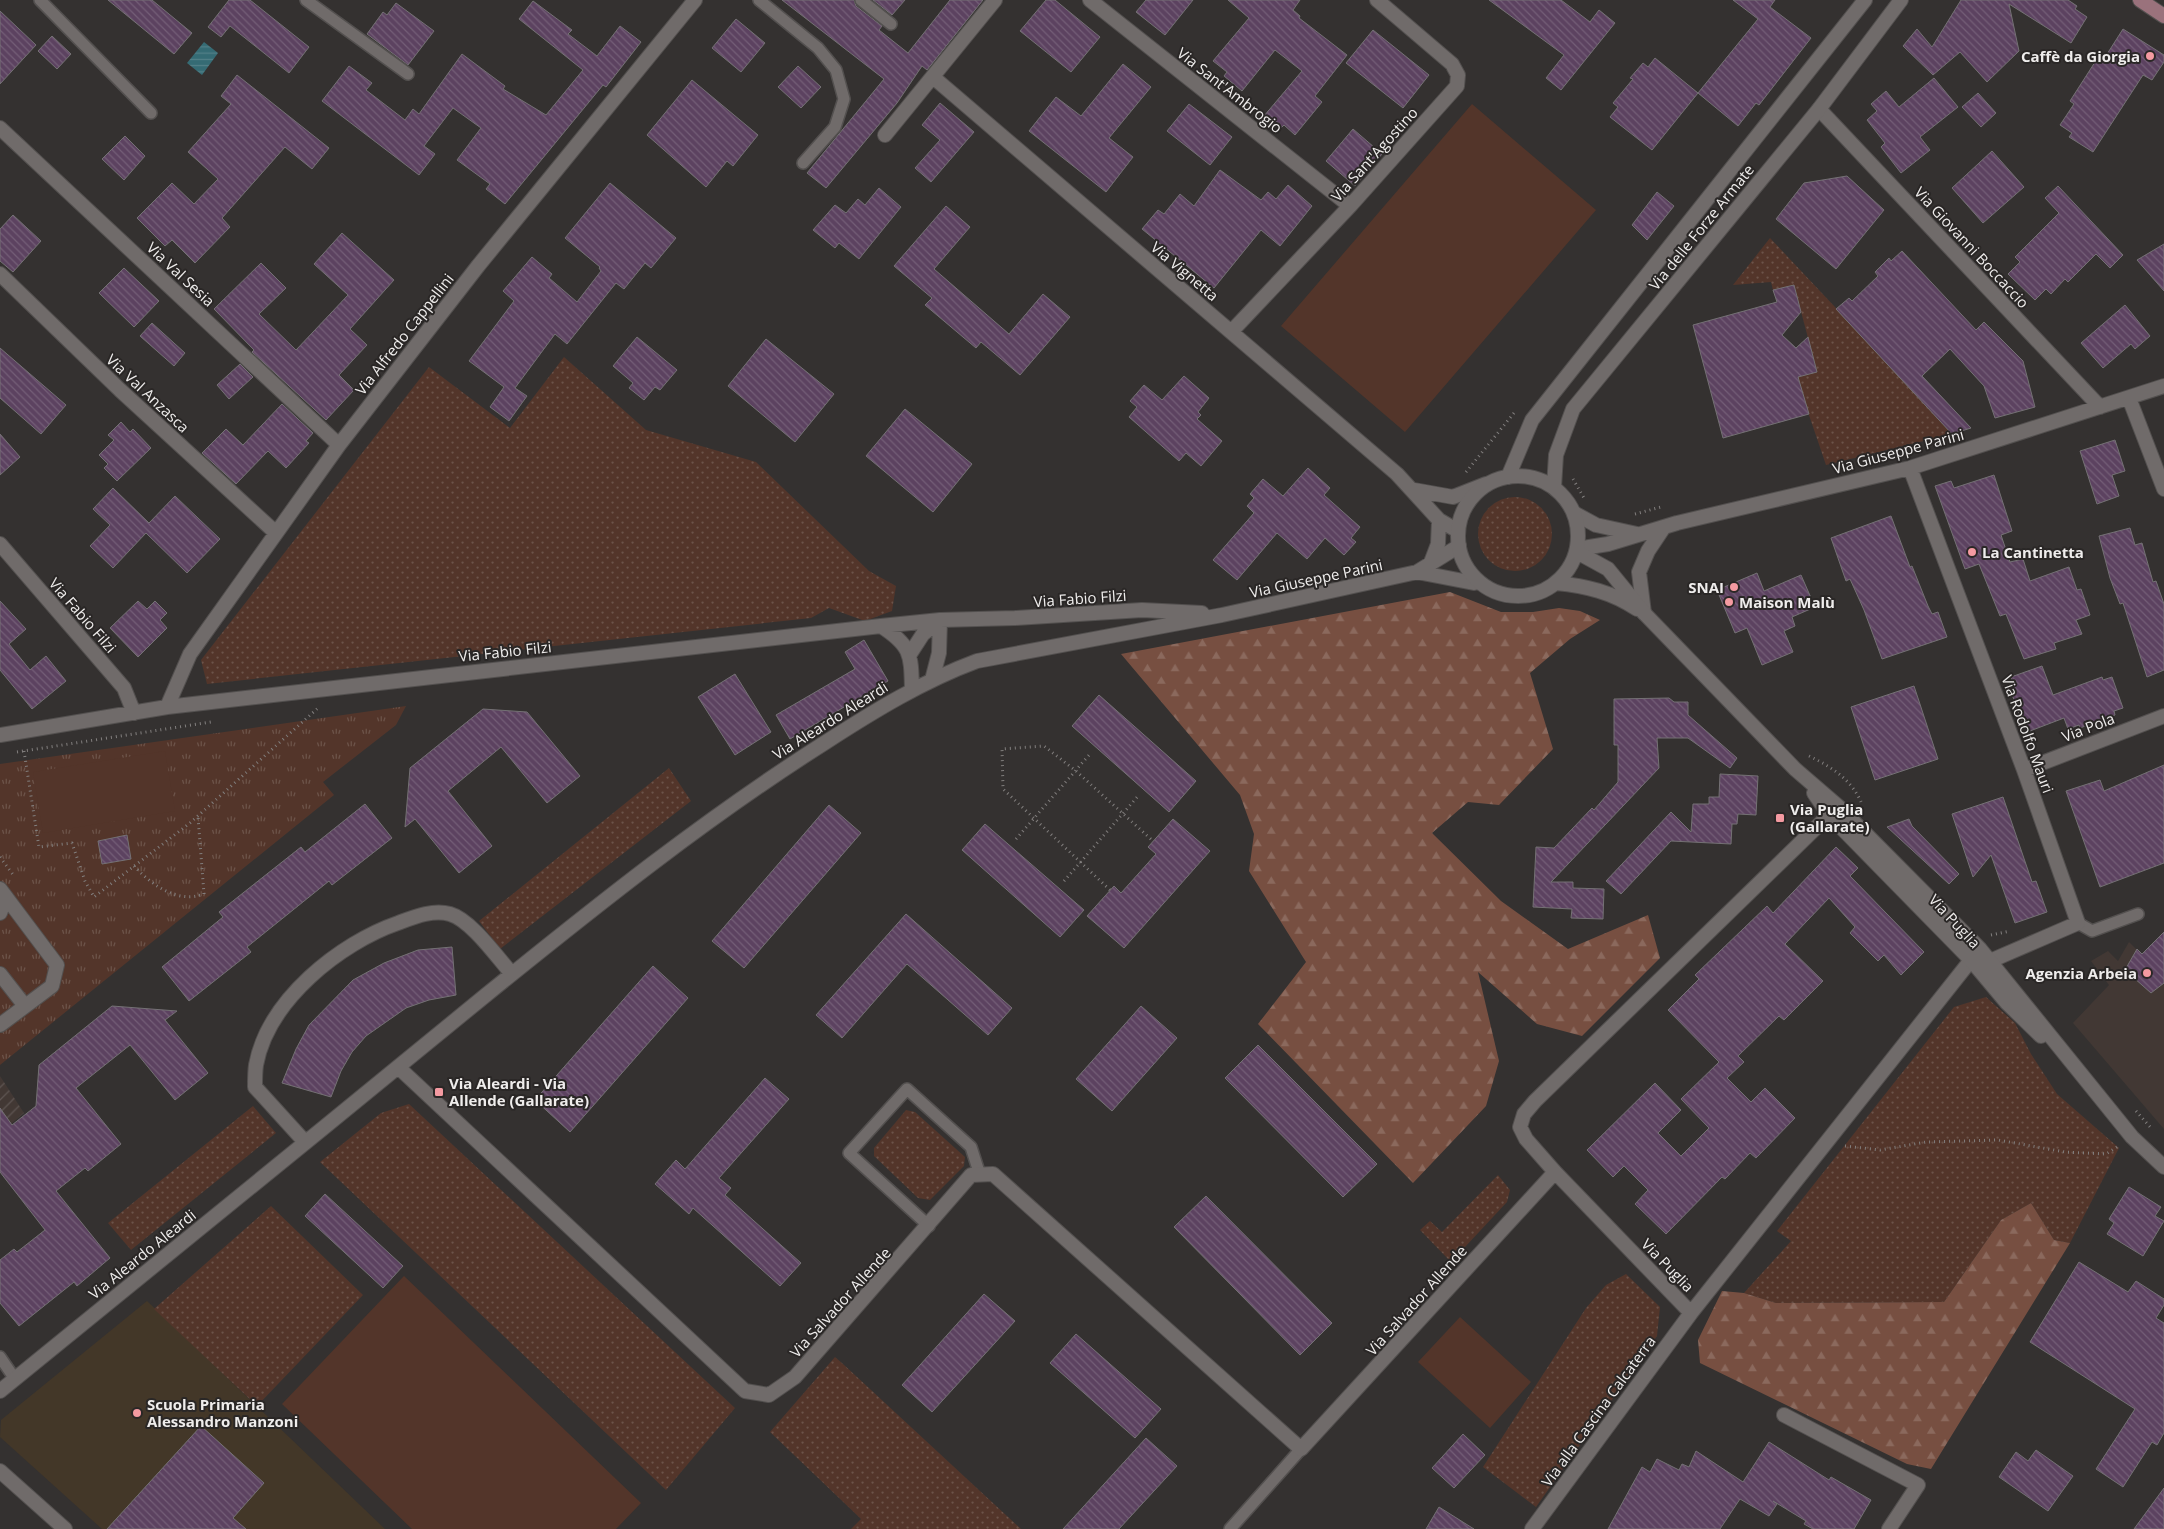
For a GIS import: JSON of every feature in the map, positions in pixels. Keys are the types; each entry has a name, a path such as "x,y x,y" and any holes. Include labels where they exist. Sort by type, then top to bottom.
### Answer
{"main road":[{"path":"2141,0 2164,16"}],"street":[{"name":"Via Alfredo Cappellini","path":"166,707 190,654 339,445 478,266 695,0"},
{"path":"886,135 995,0"},
{"name":"Via Sant'Ambrogio","path":"1090,0 1350,206"},
{"name":"Via Sant'Agostino","path":"1231,332 1350,206 1457,86 1458,75 1452,64 1377,0"},
{"name":"Via delle Forze Armate","path":"1508,477 1532,420 1865,0"},
{"name":"Via delle Forze Armate","path":"1554,487 1556,455 1573,409 1819,109 1901,0"},
{"name":"Via Vignetta","path":"933,78 1414,490 1439,520 1458,531"},
{"name":"Via Giovanni Boccaccio","path":"1819,109 2100,407"},
{"name":"Via Val Sesia","path":"0,128 339,445"},
{"name":"Via Val Anzasca","path":"0,274 120,390 276,533"},
{"name":"Via Giuseppe Parini","path":"1577,551 1664,527 1910,468 2164,386"},
{"path":"2129,398 2164,489"},
{"name":"Via Rodolfo Mauri","path":"1910,468 2024,770 2078,923"},
{"path":"1414,490 1453,497 1486,484 1508,477 1535,478 1554,487 1571,505 1578,531 1577,551 1569,569 1556,583 1532,595 1511,596 1497,593 1479,582 1466,566 1458,546 1458,531 1466,505 1486,484"},
{"name":"Via Giuseppe Parini","path":"1574,513 1596,525 1638,534"},
{"path":"1430,565 1438,544 1439,520"},
{"path":"1644,613 1639,572 1648,551 1664,527"},
{"name":"Via Fabio Filzi","path":"0,544 124,688 134,713"},
{"name":"Via Giuseppe Parini","path":"1222,615 1417,572 1458,546"},
{"name":"Via Puglia","path":"1577,551 1608,569 1644,613 1805,780 1838,807 1990,961 2089,1084"},
{"name":"Via Giuseppe Parini","path":"1417,572 1474,583 1479,582"},
{"name":"Via Puglia","path":"1556,583 1582,585 1621,598 1644,613"},
{"name":"Via Fabio Filzi","path":"0,735 166,707 940,620 1015,618 1142,610 1222,615"},
{"name":"Via Aleardo Aleardi","path":"0,1391 512,974 726,808 869,714 932,680 977,661 1222,615"},
{"path":"910,654 923,634 940,620"},
{"path":"932,680 939,653 940,620"},
{"path":"880,626 894,634 910,654 912,690"},
{"name":"Via Pola","path":"2024,770 2164,716"},
{"name":"Via Puglia","path":"1805,780 1829,815 1971,960 1691,1313 1555,1172 1520,1127 1524,1114 1542,1094 1829,815"},
{"path":"0,913 3,893"},
{"path":"0,1025 52,986 57,965 3,893"},
{"path":"305,1142 255,1087 256,1064 280,1010 324,963 356,942 390,926 424,914 448,913 462,918 512,974"},
{"path":"1990,961 2078,923"},
{"path":"1971,960 2008,1003 2089,1084 2132,1137 2164,1168"},
{"path":"0,974 25,1006"},
{"name":"Via Salvador Allende","path":"398,1067 745,1391 769,1395 795,1377 929,1226 971,1175 980,1175"},
{"name":"Via Salvador Allende","path":"1301,1449 1555,1172"},
{"path":"980,1175 993,1174 1301,1449"},
{"name":"Via alla Cascina Calcaterra","path":"1532,1529 1691,1313"},
{"path":"1784,1415 1918,1485 1889,1529"},
{"path":"0,1471 65,1529"}],"lane":[{"path":"40,0 151,113"},
{"path":"306,0 408,74"},
{"path":"759,0 818,48 836,70 839,80 844,99 835,128 803,163"},
{"path":"861,0 891,24"},
{"path":"2078,923 2092,931 2138,914"},
{"path":"929,1226 849,1153 907,1089 971,1147 980,1175"},
{"path":"0,1357 15,1379"},
{"name":"Via Salvador Allende","path":"1230,1529 1301,1449"}],"path":[{"path":"1571,476 1586,502"},
{"path":"1629,516 1670,504"},
{"path":"24,751 39,847 72,843 85,881 94,897 198,816 343,686"},
{"path":"1110,890 1003,789 1002,749 1044,746 1076,771 1153,841"},
{"path":"1016,838 1090,754"},
{"path":"1808,755 1833,768 1857,792 1864,808"},
{"path":"1064,881 1140,795"},
{"path":"134,866 148,880 166,892 194,898 204,894 198,816"},
{"path":"1989,936 2012,931"},
{"path":"1830,1138 1850,1148 1880,1150 1926,1142 1998,1140 2065,1152 2106,1154 2132,1137"}],"shaded area":[{"path":"2129,942 2164,977 2164,1129 2073,1023 2109,985 2091,961 2108,951 2118,961"},
{"path":"0,1076 24,1113 0,1133"},
{"name":"Scuola Primaria Alessandro Manzoni","path":"147,1301 385,1529 102,1529 0,1437 1,1420"}],"green space":[{"path":"1472,104 1596,210 1405,432 1281,326"},
{"path":"1770,238 1952,434 1826,465 1796,377 1817,372 1794,285 1773,290 1771,282 1733,285"},
{"path":"564,357 646,430 756,462 869,571 896,586 892,611 865,621 829,608 811,618 207,684 201,660 429,367 510,428"},
{"path":"1508,497 1522,497 1536,503 1546,513 1552,527 1550,548 1536,565 1522,571 1508,571 1494,565 1484,555 1478,541 1478,527 1484,513 1494,503"},
{"path":"1450,592 1501,612 1533,612 1559,608 1580,611 1600,620 1570,639 1530,673 1553,749 1499,805 1468,802 1432,833 1501,901 1568,949 1648,915 1660,958 1582,1036 1537,1024 1478,972 1499,1061 1486,1106 1413,1183 1258,1024 1306,962 1249,871 1254,834 1240,795 1121,654"},
{"path":"406,706 396,725 323,782 334,795 0,1065 0,764"},
{"path":"165,751 175,811 43,833 33,772"},
{"path":"669,768 691,801 500,949 479,921"},
{"path":"1986,997 2015,1023 2031,1054 2057,1094 2119,1148 2070,1243 2054,1240 2031,1203 2001,1220 1944,1302 1776,1303 1744,1293 1791,1241 1777,1231 1954,1007"},
{"path":"409,1104 735,1408 666,1490 320,1162 381,1113"},
{"path":"253,1106 276,1133 131,1250 108,1223"},
{"path":"906,1110 915,1112 965,1157 964,1166 930,1200 918,1198 874,1156 874,1148"},
{"path":"1498,1175 1510,1190 1507,1202 1451,1262 1420,1230 1430,1221 1442,1232"},
{"path":"2031,1203 2054,1240 2070,1243 1931,1469 1907,1464 1700,1363 1698,1340 1722,1291 1744,1293 1776,1303 1944,1302 2001,1220"},
{"path":"271,1206 363,1295 257,1406 154,1309"},
{"path":"1626,1274 1660,1307 1657,1336 1536,1507 1483,1467 1586,1308 1606,1285"},
{"path":"404,1276 641,1503 616,1529 412,1529 282,1404"},
{"path":"1460,1317 1531,1382 1490,1428 1418,1362"},
{"path":"835,1357 1021,1529 851,1529 861,1519 770,1432"}],"water":[{"path":"204,42 218,53 202,75 187,63"}],"building":[{"path":"108,0 152,0 192,33 174,54"},
{"path":"229,0 250,0 309,47 289,73 230,26 221,37 208,27"},
{"path":"782,0 854,0 856,6 882,26 879,30 908,53 950,0 983,0 927,70 922,66 897,103 826,188 807,173 884,79"},
{"path":"873,0 905,0 892,15"},
{"path":"1046,0 1055,0 1100,37 1071,72 1020,31"},
{"path":"1146,0 1193,0 1165,35 1136,12"},
{"path":"1228,0 1300,0 1293,10 1300,16 1299,18 1347,55 1315,96 1322,102 1295,135 1284,125 1280,129 1264,116 1302,71 1275,50 1242,91 1224,76 1227,72 1213,61 1249,18"},
{"path":"1489,0 1561,0 1590,22 1599,10 1615,23 1561,90 1546,78 1564,55"},
{"path":"1733,0 1775,0 1770,7 1811,38 1759,105 1756,103 1738,126 1698,93 1758,19"},
{"path":"1961,0 2068,0 2077,6 2075,9 2087,17 2071,43 2009,4 2019,51 1987,82 1960,52 1933,75 1903,46 1917,29 1932,47"},
{"path":"533,1 572,30 568,34 597,56 620,26 641,42 606,87 603,85 505,204 486,189 490,184 457,160 481,128 453,108 424,146 435,154 419,175 322,101 349,66 372,83 366,90 405,120 413,109 419,114 462,54 505,86 503,89 546,115 583,70 519,19"},
{"path":"396,3 434,31 408,65 367,34 383,12 387,15"},
{"path":"0,11 36,45 0,84"},
{"path":"736,19 765,43 741,72 712,48"},
{"path":"2123,29 2164,55 2164,62 2152,80 2143,75 2093,152 2069,137 2072,133 2060,125 2074,104 2070,101 2097,59 2102,62"},
{"path":"1373,30 1429,75 1403,108 1346,63"},
{"path":"52,36 71,54 57,69 38,51"},
{"path":"1655,58 1698,93 1652,150 1610,117 1618,107 1613,103 1633,79 1630,78 1643,63 1648,67"},
{"path":"1123,64 1151,87 1109,138 1133,157 1106,192 1029,131 1056,97 1081,116"},
{"path":"798,66 821,87 801,108 778,87"},
{"path":"237,75 329,148 312,169 285,147 222,218 230,227 195,263 172,240 165,246 137,218 172,183 194,204 218,179 188,152 231,104 221,96"},
{"path":"1934,78 1958,107 1920,137 1930,150 1901,173 1881,147 1885,143 1867,120 1877,111 1871,104 1886,91 1899,107"},
{"path":"692,80 758,135 733,166 727,161 706,187 647,135"},
{"path":"1978,93 1996,113 1981,127 1962,107"},
{"path":"940,103 974,132 931,182 915,168 940,140 922,125"},
{"path":"1189,104 1232,137 1210,165 1167,131"},
{"path":"1353,129 1382,154 1355,186 1326,161"},
{"path":"125,136 145,156 124,180 102,159"},
{"path":"1992,151 2024,187 1983,223 1952,188"},
{"path":"1220,170 1261,200 1268,192 1276,199 1288,185 1312,206 1280,246 1261,230 1214,288 1142,229 1158,210 1164,214 1180,194 1194,206"},
{"path":"1847,176 1884,210 1836,269 1776,219 1804,183"},
{"path":"610,183 676,238 651,268 645,263 624,289 616,283 567,344 555,334 515,388 527,396 509,421 490,407 504,387 469,361 514,301 503,291 532,257 552,274 549,278 577,302 601,271 600,267 565,238"},
{"path":"2058,186 2123,255 2110,268 2096,254 2068,282 2065,279 2051,294 2046,289 2035,300 2008,274 2020,262 2015,257 2059,213 2045,198"},
{"path":"879,188 901,207 859,259 839,243 835,248 813,230 835,205 846,213 858,199 865,205"},
{"path":"1657,192 1674,206 1647,240 1632,225"},
{"path":"946,206 970,227 934,269 1009,334 1043,294 1070,317 1020,375 981,342 976,348 925,305 932,298 894,266"},
{"path":"13,215 41,241 13,272 0,261 0,229"},
{"path":"342,233 394,280 350,329 367,345 339,375 354,390 326,420 252,352 254,350 214,309 261,263 286,288 259,314 296,350 348,295 314,264"},
{"path":"2164,244 2164,291 2137,260"},
{"path":"1902,251 1976,330 1984,322 2023,361 2035,407 1995,418 1984,386 1950,349 1922,376 1971,428 1952,434 1836,309 1849,298 1852,301 1878,276 1875,272 1889,258 1891,261"},
{"path":"124,268 159,301 134,327 99,293"},
{"path":"1794,285 1801,312 1782,335 1796,348 1808,337 1817,372 1798,377 1809,414 1723,438 1693,325 1777,302 1773,290"},
{"path":"2125,305 2150,336 2135,349 2131,344 2103,368 2081,343"},
{"path":"152,323 185,353 174,366 140,336"},
{"path":"637,337 677,370 660,390 655,387 644,400 629,388 633,383 613,366"},
{"path":"766,339 834,394 795,442 728,386"},
{"path":"0,348 66,405 41,434 0,398"},
{"path":"240,364 253,377 229,399 217,385"},
{"path":"1184,376 1209,398 1198,412 1201,415 1197,419 1222,441 1201,466 1186,453 1179,461 1129,417 1137,407 1130,401 1144,385 1162,400"},
{"path":"282,404 313,433 306,441 309,443 286,468 268,451 236,484 202,453 226,429 243,445"},
{"path":"905,409 972,464 933,512 866,456"},
{"path":"121,422 130,432 133,429 151,448 117,481 104,468 108,464 99,455 114,440 108,435"},
{"path":"0,434 20,457 0,475"},
{"path":"2115,440 2125,471 2112,475 2119,496 2097,504 2080,451"},
{"path":"1308,468 1330,488 1324,495 1360,527 1351,538 1356,542 1344,555 1325,538 1307,559 1277,533 1237,580 1213,560 1254,513 1247,506 1254,498 1250,494 1263,479 1283,496"},
{"path":"1994,475 2012,531 2001,535 2010,562 2023,559 2030,581 2069,567 2077,590 2081,589 2090,615 2076,620 2082,634 2054,643 2056,649 2024,659 2006,614 2000,616 1979,564 1965,569 1935,486 1951,481 1954,488"},
{"path":"113,488 149,523 175,496 220,539 187,573 146,533 113,568 90,546 110,525 93,509"},
{"path":"1891,516 1910,567 1912,566 1928,606 1932,614 1938,612 1947,637 1882,659 1850,579 1846,581 1831,538"},
{"path":"2130,528 2135,545 2142,543 2153,582 2156,581 2164,604 2164,670 2147,677 2123,603 2120,604 2110,578 2099,536"},
{"path":"1757,573 1764,591 1801,575 1815,607 1792,617 1795,626 1784,631 1793,652 1762,665 1747,628 1735,633 1717,590"},
{"path":"0,601 26,629 9,644 30,670 46,656 66,681 32,709 0,670"},
{"path":"138,601 147,609 155,601 167,613 160,620 167,628 138,657 110,628"},
{"path":"864,640 888,681 790,739 776,715 855,669 845,652"},
{"path":"2042,666 2053,695 2102,677 2103,680 2112,677 2123,708 2114,711 2115,715 2080,728 2079,725 2068,729 2064,718 2030,731 2026,721 2022,722 2010,689 2014,688 2011,677"},
{"path":"735,674 771,732 735,755 698,697"},
{"path":"1914,686 1938,759 1875,780 1851,707"},
{"path":"1099,695 1196,781 1169,812 1072,726"},
{"path":"1669,698 1674,702 1688,702 1688,715 1737,758 1730,768 1688,738 1657,738 1659,768 1551,882 1573,882 1573,888 1604,889 1603,919 1571,918 1572,909 1533,907 1536,847 1554,848 1592,808 1594,810 1618,782 1618,745 1614,745 1614,699"},
{"path":"483,709 527,712 580,776 547,803 501,747 448,791 492,846 459,873 415,819 405,827 410,768"},
{"path":"2164,765 2164,863 2100,887 2066,791 2100,780 2104,791"},
{"path":"1720,774 1758,776 1756,815 1738,814 1737,824 1732,824 1731,844 1671,841 1621,894 1606,881 1671,812 1691,832 1693,804 1709,804 1709,797 1719,797"},
{"path":"2003,797 2032,882 2036,881 2047,912 2015,923 1991,855 1973,877 1952,814"},
{"path":"365,804 392,838 332,885 329,881 247,947 251,952 189,1001 162,967 223,917 219,912 301,847 305,852"},
{"path":"829,805 861,833 744,968 712,941"},
{"path":"1173,819 1210,851 1124,948 1087,916 1114,886 1121,893 1156,854 1148,847"},
{"path":"1909,819 1912,826 1959,874 1949,884 1887,827"},
{"path":"985,824 1084,910 1060,937 962,850"},
{"path":"127,835 131,859 102,864 98,841"},
{"path":"1836,847 1858,868 1850,876 1924,952 1901,975 1884,955 1878,961 1850,933 1855,927 1829,898 1785,944 1823,981 1784,1020 1779,1016 1738,1056 1744,1062 1727,1078 1751,1102 1765,1088 1795,1118 1756,1158 1750,1153 1725,1179 1722,1177 1666,1234 1635,1204 1648,1190 1624,1166 1613,1177 1587,1150 1655,1083 1681,1110 1658,1133 1681,1156 1709,1128 1681,1099 1719,1062 1668,1010 1699,979 1695,975 1767,906 1773,913"},
{"path":"906,914 1012,1008 988,1035 907,964 842,1038 816,1015"},
{"path":"2164,932 2164,983 2151,993 2125,970 2137,949 2142,954"},
{"path":"452,947 456,995 429,1000 406,1008 366,1036 352,1052 341,1071 331,1097 282,1083 296,1049 309,1025 353,980 384,963 418,950"},
{"path":"653,966 688,998 570,1132 535,1100"},
{"path":"112,1006 177,1011 165,1020 208,1073 175,1100 130,1045 76,1088 121,1144 88,1171 85,1168 56,1191 110,1258 77,1286 74,1282 19,1326 0,1303 0,1260 14,1249 17,1252 45,1230 0,1172 0,1108 12,1125 36,1106 39,1065"},
{"path":"1141,1006 1177,1038 1112,1111 1076,1079"},
{"path":"1258,1045 1377,1164 1343,1197 1225,1078"},
{"path":"765,1078 789,1099 719,1178 731,1188 725,1195 801,1263 780,1286 693,1208 689,1214 655,1184 676,1160 685,1169"},
{"path":"2129,1187 2161,1207 2155,1216 2164,1221 2143,1256 2107,1234 2114,1223 2109,1219"},
{"path":"325,1194 403,1266 383,1288 305,1216"},
{"path":"1206,1196 1332,1323 1300,1355 1174,1227"},
{"path":"2079,1262 2128,1292 2136,1281 2164,1299 2164,1305 2156,1318 2164,1323 2164,1433 2157,1445 2152,1442 2123,1487 2096,1469 2135,1409 2030,1342"},
{"path":"984,1294 1015,1321 932,1412 902,1385"},
{"path":"1076,1334 1161,1409 1135,1438 1050,1363"},
{"path":"201,1426 264,1483 233,1518 246,1529 107,1529"},
{"path":"1463,1434 1485,1455 1454,1488 1432,1468"},
{"path":"1146,1438 1177,1466 1119,1529 1063,1529"},
{"path":"1769,1442 1829,1480 1831,1477 1871,1500 1854,1529 1813,1529 1804,1524 1806,1521 1773,1501 1777,1504 1769,1516 1740,1499 1720,1529 1608,1529 1642,1467 1650,1472 1657,1459 1679,1470 1682,1464 1689,1467 1696,1451 1743,1482"},
{"path":"2036,1450 2073,1476 2048,1511 1999,1477 2016,1452 2028,1461"},
{"path":"2164,1488 2164,1529 2134,1529"},
{"path":"1439,1507 1474,1529 1426,1529"}],"place":[{"name":"Caffè da Giorgia","path":"2150,56"},
{"name":"La Cantinetta","path":"1972,552"},
{"name":"SNAI","path":"1734,587"},
{"name":"Maison Malù","path":"1729,602"},
{"name":"Via Puglia (Gallarate)","path":"1780,818"},
{"name":"Agenzia Arbeia","path":"2147,973"},
{"name":"Via Aleardi - Via Allende (Gallarate)","path":"439,1092"},
{"name":"Scuola Primaria Alessandro Manzoni","path":"137,1413"}]}
